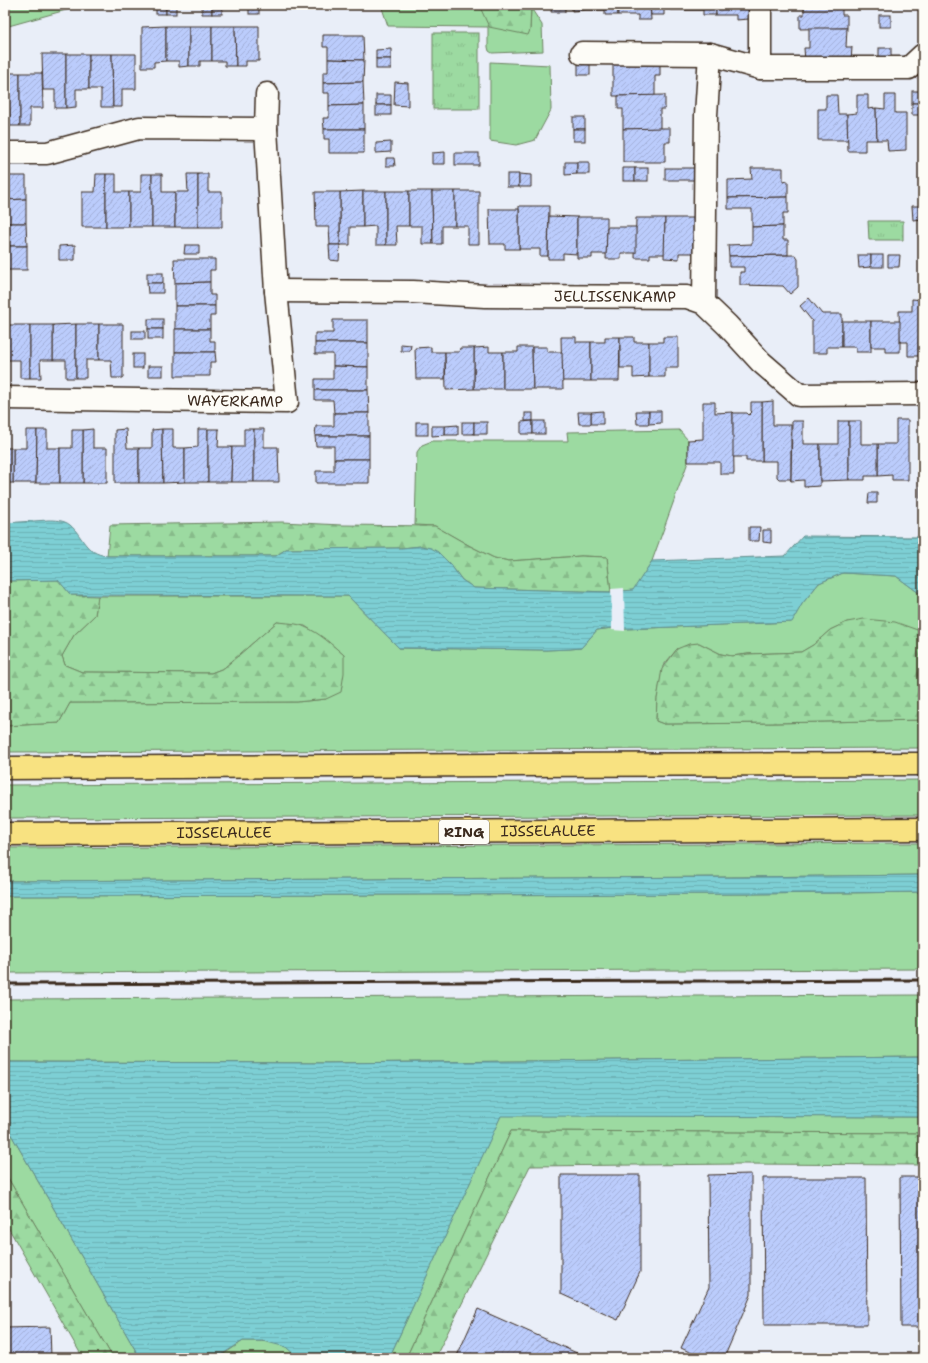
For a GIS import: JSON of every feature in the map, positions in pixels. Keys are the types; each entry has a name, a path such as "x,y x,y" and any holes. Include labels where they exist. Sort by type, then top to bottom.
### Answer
{"main road":[{"path":"5,768 923,764"},
{"name":"IJSSELALLEE","path":"5,834 923,829"}],"street":[{"path":"760,5 760,68"},
{"path":"582,53 710,54 760,68 909,68 923,55"},
{"path":"710,54 706,115 704,303 727,325 761,362 799,395 923,394"},
{"name":"WAYERKAMP","path":"5,398 287,402 276,291 266,129 268,94"},
{"path":"5,153 47,153 139,128 266,129"},
{"name":"JELLISSENKAMP","path":"276,291 413,292 485,296 687,297 704,303"}],"green space":[{"path":"5,5 84,5 5,27"},
{"path":"381,5 499,5 480,7 530,30 531,8 542,25 543,51 492,53 489,51 488,47 488,27 388,26"},
{"path":"499,5 531,5 530,30 528,35 489,27 480,7"},
{"path":"433,33 479,33 479,109 433,109"},
{"path":"490,62 550,65 551,110 535,140 516,145 490,141"},
{"path":"868,221 903,221 903,240 869,240"},
{"path":"679,430 688,440 688,462 652,561 634,590 611,592 607,557 581,556 509,561 494,558 435,526 415,525 417,452 422,445 432,441 568,441 567,432"},
{"path":"282,522 341,525 435,526 494,558 509,561 581,556 607,557 611,592 474,588 462,580 450,564 421,546 402,548 286,549 276,556 107,556 110,525"},
{"path":"843,573 896,576 923,596 923,632 912,629 847,622 830,630 813,645 801,652 732,656 721,654 699,643 677,649 663,666 657,699 656,721 664,724 923,720 923,748 5,752 5,726 59,723 70,703 297,702 326,699 344,655 326,640 305,626 277,622 224,668 211,673 82,672 65,665 62,656 74,635 95,615 98,596 348,596 399,648 546,650 581,648 597,630 612,628 625,629 791,622 802,604 819,583"},
{"path":"58,580 71,595 98,596 95,615 74,635 62,656 65,665 82,672 211,673 224,668 277,622 291,623 316,632 344,655 344,673 341,692 326,699 297,702 70,703 59,723 5,726 5,581"},
{"path":"864,619 895,622 923,632 923,720 664,724 656,721 657,699 662,669 677,649 689,644 699,643 721,654 732,656 801,652 813,645 830,630 847,622"},
{"path":"923,780 923,815 5,818 5,785"},
{"path":"923,843 923,875 5,881 5,848"},
{"path":"923,892 923,969 5,973 5,896 748,894"},
{"path":"923,995 923,1057 328,1063 5,1062 5,999"},
{"path":"501,1115 923,1117 923,1133 511,1131 406,1358 389,1358"},
{"path":"5,1124 140,1358 113,1358 5,1173"},
{"path":"511,1131 923,1133 923,1165 741,1164 530,1166 435,1358 406,1358"},
{"path":"5,1173 113,1358 83,1358 5,1222"},
{"path":"243,1341 266,1342 280,1345 293,1352 298,1358 222,1358 224,1354"}],"water":[{"path":"48,520 68,523 93,552 107,556 276,556 286,549 402,548 421,546 431,548 438,552 450,564 462,580 474,588 611,592 633,590 652,561 785,556 803,536 923,537 923,596 896,576 843,573 819,583 802,604 792,622 625,629 612,628 597,630 581,648 570,649 399,648 348,596 71,595 58,580 5,581 5,523"},
{"path":"923,875 923,892 748,894 5,896 5,881"},
{"path":"923,1057 923,1117 501,1116 389,1358 298,1358 286,1347 263,1341 243,1341 224,1353 222,1358 140,1358 5,1124 5,1062 328,1063"}],"pier":[{"path":"624,588 625,631 612,630 611,589"}],"building":[{"path":"156,5 166,5 166,14 156,14"},
{"path":"166,5 176,5 176,14 166,14"},
{"path":"202,5 212,5 212,14 202,14"},
{"path":"212,5 222,5 222,14 212,14"},
{"path":"249,5 259,5 259,14 249,14"},
{"path":"552,5 572,5 565,6 565,12 551,12"},
{"path":"572,5 585,5 585,10 572,11"},
{"path":"585,5 618,5 618,15 605,15 605,10 585,10"},
{"path":"618,5 650,5 651,20 638,20 638,15 618,15"},
{"path":"650,5 670,5 664,6 664,15 651,15"},
{"path":"670,5 683,5 683,10 670,10"},
{"path":"683,5 716,5 716,15 703,15 703,10 683,10"},
{"path":"716,5 749,5 749,19 736,20 736,15 716,15"},
{"path":"804,5 842,5 842,15 847,15 847,28 800,29 800,15 804,15"},
{"path":"879,15 891,15 891,27 879,27"},
{"path":"166,26 166,61 154,62 154,67 142,67 142,27"},
{"path":"166,26 189,26 189,66 179,67 179,61 166,61"},
{"path":"189,26 212,26 212,61 200,61 200,66 189,66"},
{"path":"212,26 235,26 236,66 225,66 225,61 212,61"},
{"path":"235,26 259,26 259,61 246,61 246,66 236,66"},
{"path":"809,28 847,28 846,47 852,47 851,61 805,61 804,48 809,48"},
{"path":"323,35 363,35 364,60 328,59 328,47 323,47"},
{"path":"879,48 891,48 891,61 879,61"},
{"path":"391,49 391,59 376,59 376,50"},
{"path":"42,54 66,54 66,108 55,108 55,90 43,90"},
{"path":"66,54 89,54 89,89 76,89 76,107 66,108"},
{"path":"89,54 112,54 113,107 101,107 101,89 89,89"},
{"path":"112,54 136,54 136,89 122,89 122,107 113,107"},
{"path":"328,59 364,60 363,82 323,83 323,72 328,72"},
{"path":"376,59 391,59 391,69 376,69"},
{"path":"578,63 590,63 590,75 578,75"},
{"path":"613,63 660,63 660,76 655,76 655,96 613,96"},
{"path":"5,73 20,73 20,126 10,126 9,108 5,108"},
{"path":"20,73 42,73 43,108 30,108 30,126 20,126"},
{"path":"363,82 364,105 329,106 329,93 323,93 323,83"},
{"path":"395,82 408,83 408,106 394,105"},
{"path":"912,91 923,91 923,103 912,103"},
{"path":"376,95 391,95 391,105 376,105"},
{"path":"665,95 665,109 660,109 660,129 623,129 623,109 618,109 618,96"},
{"path":"826,95 837,95 838,114 847,114 848,140 818,140 818,109 826,109"},
{"path":"857,95 868,95 868,109 876,108 877,140 865,140 865,151 848,151 847,114 857,113"},
{"path":"885,95 895,95 895,113 906,113 906,150 888,151 887,140 877,140 876,108 885,109"},
{"path":"912,103 923,103 923,115 912,115"},
{"path":"364,105 364,129 324,129 323,118 329,118 329,106"},
{"path":"376,105 391,105 391,115 376,115"},
{"path":"573,117 585,117 585,129 573,129"},
{"path":"670,128 670,142 665,142 665,162 623,162 623,129"},
{"path":"324,129 364,129 364,153 329,153 329,139 324,139"},
{"path":"573,129 585,129 585,141 573,141"},
{"path":"391,142 391,152 376,153 376,143"},
{"path":"445,152 445,164 432,164 432,153"},
{"path":"455,153 479,153 479,165 455,165"},
{"path":"386,158 394,158 395,166 386,166"},
{"path":"565,162 577,162 577,174 565,175"},
{"path":"577,162 589,162 589,174 577,174"},
{"path":"623,168 635,168 635,181 623,181"},
{"path":"635,168 648,168 648,181 635,181"},
{"path":"665,168 694,168 694,180 665,180"},
{"path":"751,168 783,168 783,182 788,181 788,197 728,198 728,180 752,179"},
{"path":"96,174 106,174 106,227 82,227 82,192 95,192"},
{"path":"106,174 116,174 116,192 129,192 129,227 106,227"},
{"path":"141,174 152,174 152,227 129,227 129,192 141,192"},
{"path":"152,174 162,174 162,192 175,192 175,227 152,227"},
{"path":"187,174 198,174 198,227 175,227 175,192 188,192"},
{"path":"198,174 208,174 208,192 222,192 222,227 198,227"},
{"path":"507,174 519,174 519,187 507,187"},
{"path":"519,174 531,175 531,187 519,187"},
{"path":"5,176 26,176 26,199 5,200"},
{"path":"363,191 363,227 350,227 350,245 340,245 340,192"},
{"path":"363,191 386,191 386,245 376,245 376,226 363,227"},
{"path":"386,191 409,191 409,226 396,226 397,245 386,245"},
{"path":"409,191 432,191 433,244 422,244 422,226 409,226"},
{"path":"432,191 455,191 455,226 442,226 442,244 433,244"},
{"path":"455,191 479,191 479,244 468,244 468,226 455,226"},
{"path":"315,192 340,192 340,245 330,245 329,227 316,227"},
{"path":"788,197 788,213 783,213 783,226 752,227 752,209 728,209 728,198"},
{"path":"26,199 26,223 5,223 5,200"},
{"path":"519,206 549,206 548,256 540,256 540,249 519,249"},
{"path":"912,206 923,206 923,219 913,220"},
{"path":"489,209 519,209 519,249 505,249 505,244 490,244"},
{"path":"549,216 577,217 577,254 563,253 563,259 548,259"},
{"path":"577,217 607,217 607,254 592,254 592,258 577,258"},
{"path":"636,218 665,218 665,254 650,254 650,258 635,258"},
{"path":"665,218 694,218 694,253 679,253 679,259 664,258"},
{"path":"5,223 26,223 27,246 5,246"},
{"path":"783,226 783,240 788,240 788,255 729,256 728,245 752,244 752,227"},
{"path":"607,227 636,227 636,253 621,253 621,259 606,259"},
{"path":"75,245 75,260 59,260 59,246"},
{"path":"185,245 199,245 199,254 184,254"},
{"path":"329,245 340,245 339,261 330,260"},
{"path":"5,246 27,246 27,270 5,270"},
{"path":"795,255 798,259 798,287 790,294 783,286 740,285 740,272 744,272 744,267 729,267 729,256"},
{"path":"858,255 871,255 871,267 859,268"},
{"path":"871,255 883,255 883,267 871,267"},
{"path":"888,255 900,255 899,267 888,267"},
{"path":"174,259 215,259 215,270 210,270 210,282 175,283"},
{"path":"147,273 163,273 163,283 147,283"},
{"path":"210,282 210,295 215,295 215,306 175,306 175,283"},
{"path":"147,283 163,283 163,293 148,293"},
{"path":"809,298 822,314 842,314 842,347 827,347 827,353 812,353 812,321 800,306"},
{"path":"912,299 923,300 923,337 919,338 919,356 908,356 908,342 900,342 899,311 912,311"},
{"path":"175,306 215,306 215,316 210,316 210,329 175,329"},
{"path":"148,319 163,319 163,329 148,329"},
{"path":"333,320 368,320 368,343 315,343 315,333 333,333"},
{"path":"842,321 871,321 871,352 856,352 856,347 842,347"},
{"path":"871,321 900,321 900,352 885,352 885,347 871,347"},
{"path":"76,324 76,378 66,378 66,360 53,360 53,325"},
{"path":"76,324 99,324 99,360 86,360 86,378 76,378"},
{"path":"99,324 123,324 123,378 112,378 111,360 99,360"},
{"path":"5,325 7,325 7,360 5,360"},
{"path":"7,325 30,325 30,378 20,378 20,360 7,360"},
{"path":"30,325 53,325 53,360 40,360 41,378 30,378"},
{"path":"148,329 163,329 163,339 148,339"},
{"path":"175,329 210,329 210,341 215,341 215,352 175,352"},
{"path":"132,331 145,331 145,339 132,339"},
{"path":"561,337 576,337 576,342 591,342 591,381 562,381"},
{"path":"605,337 620,337 619,381 591,381 591,342 605,342"},
{"path":"620,337 634,337 634,342 649,342 649,377 633,378 633,368 620,368"},
{"path":"663,337 678,337 678,368 665,368 665,377 649,377 649,342 663,342"},
{"path":"315,343 368,343 368,367 333,366 333,354 315,354"},
{"path":"401,344 411,345 410,351 401,351"},
{"path":"431,347 431,352 445,352 445,379 416,379 415,348"},
{"path":"489,347 489,352 503,352 503,389 474,389 474,348"},
{"path":"518,347 532,347 533,389 503,389 503,352 518,352"},
{"path":"532,347 547,347 547,352 562,352 563,389 533,389"},
{"path":"460,348 474,348 474,389 446,390 445,352 459,352"},
{"path":"175,352 215,352 216,362 210,362 210,376 175,376"},
{"path":"133,354 143,354 143,368 133,368"},
{"path":"148,366 163,366 163,376 148,376"},
{"path":"333,366 368,367 368,390 315,390 315,379 333,379"},
{"path":"315,390 368,390 369,413 334,413 333,400 315,400"},
{"path":"773,401 773,425 791,425 791,479 779,479 777,477 777,461 762,461 762,402"},
{"path":"703,402 715,402 715,413 733,412 734,474 720,474 720,462 688,462 688,440 703,439"},
{"path":"751,402 762,402 762,461 746,461 746,457 733,457 733,412 747,413 749,415 752,412"},
{"path":"603,411 603,424 591,424 591,412"},
{"path":"636,411 649,411 649,424 637,424"},
{"path":"649,411 661,411 661,423 649,424"},
{"path":"578,412 591,412 591,424 579,424"},
{"path":"334,413 369,413 369,436 315,436 316,426 334,426"},
{"path":"525,413 533,413 533,421 525,421"},
{"path":"896,420 908,420 908,480 892,480 892,475 878,476 878,444 896,444"},
{"path":"533,421 533,434 521,434 521,422"},
{"path":"533,421 545,421 545,434 533,434"},
{"path":"792,421 803,421 803,444 820,444 820,486 804,487 804,480 791,481"},
{"path":"838,421 849,421 849,480 820,481 820,444 838,444"},
{"path":"849,421 861,421 861,444 878,444 878,476 865,476 865,480 849,480"},
{"path":"416,422 428,422 428,435 416,435"},
{"path":"462,422 474,422 474,434 462,434"},
{"path":"474,422 487,422 487,434 474,434"},
{"path":"458,425 458,435 445,435 445,426"},
{"path":"432,426 445,426 445,435 432,436"},
{"path":"93,429 93,448 107,448 107,483 83,483 83,430"},
{"path":"126,429 127,448 139,448 139,483 115,483 115,430"},
{"path":"162,429 163,483 139,483 139,448 152,448 152,430"},
{"path":"162,429 173,429 173,448 185,448 185,482 163,483"},
{"path":"198,429 208,429 208,482 185,482 185,448 198,447"},
{"path":"208,429 219,429 218,447 232,447 231,482 208,482"},
{"path":"244,429 254,429 254,482 231,482 232,447 244,447"},
{"path":"254,429 264,429 264,447 278,447 279,482 254,482"},
{"path":"26,430 37,430 36,483 13,483 13,448 26,448"},
{"path":"37,430 47,430 47,448 60,448 60,483 36,483"},
{"path":"72,430 83,430 83,483 60,483 60,448 72,448"},
{"path":"315,436 369,436 369,459 334,459 334,446 316,446"},
{"path":"5,448 13,448 13,483 5,483"},
{"path":"334,459 369,459 369,483 316,483 316,471 334,471"},
{"path":"920,462 923,462 923,498 920,498"},
{"path":"869,493 877,493 877,503 868,503"},
{"path":"749,527 760,527 759,541 749,541"},
{"path":"763,530 771,530 771,543 763,542"},
{"path":"751,1174 751,1295 724,1358 702,1358 681,1348 709,1287 708,1175"},
{"path":"561,1175 640,1175 640,1272 618,1320 561,1294"},
{"path":"900,1177 923,1177 923,1327 901,1327"},
{"path":"763,1178 866,1178 867,1325 764,1325"},
{"path":"478,1309 588,1358 456,1358"},
{"path":"50,1327 51,1358 5,1358 5,1328"}],"railway":[{"path":"5,984 923,980"}]}
